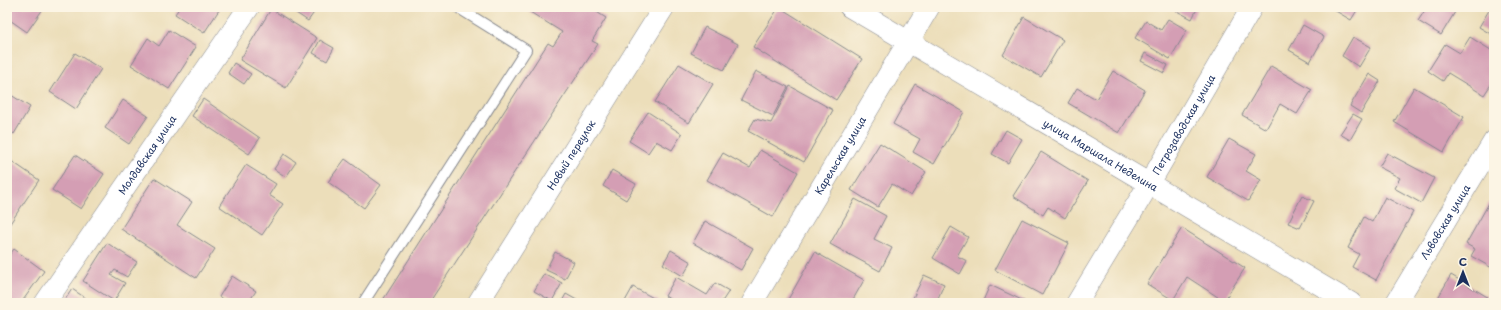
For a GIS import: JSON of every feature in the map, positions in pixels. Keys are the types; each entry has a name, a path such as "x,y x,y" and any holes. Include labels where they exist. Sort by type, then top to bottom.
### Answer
{"street":[{"name":"Молдавская улица","path":"45,303 250,7"},
{"name":"Новый переулок","path":"478,303 664,7"},
{"name":"улица Маршала Неделина","path":"850,7 1351,303"},
{"name":"Карельская улица","path":"752,303 929,7"},
{"name":"Петрозаводская улица","path":"1077,303 1149,184 1252,7"},
{"name":"Львовская улица","path":"1396,303 1494,141"}],"lane":[{"path":"363,303 526,50 457,7"}],"building":[{"path":"8,7 40,7 43,9 27,32 7,18 7,11 10,8"},
{"path":"180,7 221,7 204,33 175,14"},
{"path":"287,7 318,7 308,21"},
{"path":"522,7 589,7 606,18 592,41 598,44 429,303 381,303 548,43 553,46 562,32"},
{"path":"779,7 862,59 836,100 753,47"},
{"path":"1169,7 1198,7 1192,19"},
{"path":"1336,7 1359,7 1351,20 1334,10"},
{"path":"1427,7 1447,7 1455,12 1441,35 1418,21"},
{"path":"1491,7 1494,7 1494,36 1479,27"},
{"path":"271,9 317,38 286,88 240,60"},
{"path":"1024,17 1063,40 1041,77 1003,55"},
{"path":"1168,19 1187,30 1170,59 1135,38 1146,21 1161,30"},
{"path":"1303,25 1324,37 1310,62 1289,50"},
{"path":"705,27 738,44 724,70 691,53"},
{"path":"169,30 196,47 169,89 131,65 148,38 159,46"},
{"path":"1353,37 1371,47 1359,67 1342,56"},
{"path":"1470,37 1494,52 1494,80 1484,95 1448,73 1443,81 1428,71 1445,44 1460,53"},
{"path":"320,40 334,48 327,61 313,53"},
{"path":"75,53 101,69 76,109 50,92"},
{"path":"1145,53 1168,65 1164,73 1141,61"},
{"path":"234,63 251,74 244,84 228,73"},
{"path":"679,64 713,84 689,123 655,102"},
{"path":"1271,66 1312,90 1297,114 1280,104 1266,129 1242,115"},
{"path":"756,71 788,87 773,116 741,100"},
{"path":"1113,71 1145,90 1119,133 1068,103 1077,88 1096,99"},
{"path":"1369,74 1380,81 1361,113 1350,106"},
{"path":"915,84 964,112 934,164 913,152 920,139 893,124"},
{"path":"790,86 833,110 804,162 748,131 755,119 771,123"},
{"path":"1414,87 1464,117 1444,152 1394,122"},
{"path":"11,95 30,107 14,134 7,129 7,103"},
{"path":"203,99 260,138 249,154 192,116"},
{"path":"123,100 148,116 129,144 105,128"},
{"path":"648,112 682,134 672,150 656,141 648,153 629,141"},
{"path":"1353,114 1362,119 1350,140 1340,134"},
{"path":"1006,130 1022,139 1008,163 992,154"},
{"path":"1229,139 1256,154 1246,171 1261,180 1248,201 1207,177"},
{"path":"880,143 926,172 911,196 892,184 878,207 851,190"},
{"path":"760,150 798,172 773,217 707,180 723,153 750,168"},
{"path":"1041,152 1088,181 1065,218 1048,207 1043,215 1013,196"},
{"path":"1387,153 1434,178 1421,203 1394,188 1400,178 1379,167"},
{"path":"284,154 296,162 286,177 274,169"},
{"path":"75,155 104,174 81,209 52,190"},
{"path":"7,158 39,180 7,228"},
{"path":"345,159 381,185 364,208 328,182"},
{"path":"246,165 276,184 269,195 283,204 262,235 219,206"},
{"path":"612,170 636,184 626,200 603,186"},
{"path":"154,178 192,202 177,225 215,249 196,278 121,229"},
{"path":"1302,196 1314,201 1300,228 1288,223"},
{"path":"1385,197 1413,212 1376,280 1352,267 1359,254 1348,248 1364,217 1372,222"},
{"path":"855,199 886,216 874,239 892,248 880,271 830,244"},
{"path":"1489,203 1494,206 1494,265 1492,268 1471,256 1475,249 1466,244"},
{"path":"1022,219 1069,243 1042,295 995,270"},
{"path":"705,221 753,248 741,270 693,243"},
{"path":"951,227 968,237 957,256 967,261 960,274 933,258"},
{"path":"1182,228 1245,268 1224,301 1187,277 1173,300 1147,284"},
{"path":"107,243 137,262 127,277 115,270 111,275 125,283 114,301 83,281"},
{"path":"14,249 44,271 21,303 7,303 7,258"},
{"path":"671,250 691,262 683,276 663,264"},
{"path":"555,252 574,262 565,279 546,270"},
{"path":"815,252 864,280 851,303 786,303"},
{"path":"544,274 562,283 552,301 534,291"},
{"path":"924,275 944,284 936,303 920,303 912,300"},
{"path":"1451,275 1494,301 1494,303 1435,303"},
{"path":"232,276 256,291 248,303 230,303 219,297"},
{"path":"676,277 707,295 715,283 729,291 721,303 676,303 665,296"},
{"path":"990,285 1028,303 982,303"},
{"path":"633,287 659,301 658,303 624,303"},
{"path":"72,289 93,303 63,303"},
{"path":"566,294 582,303 561,303"}]}
